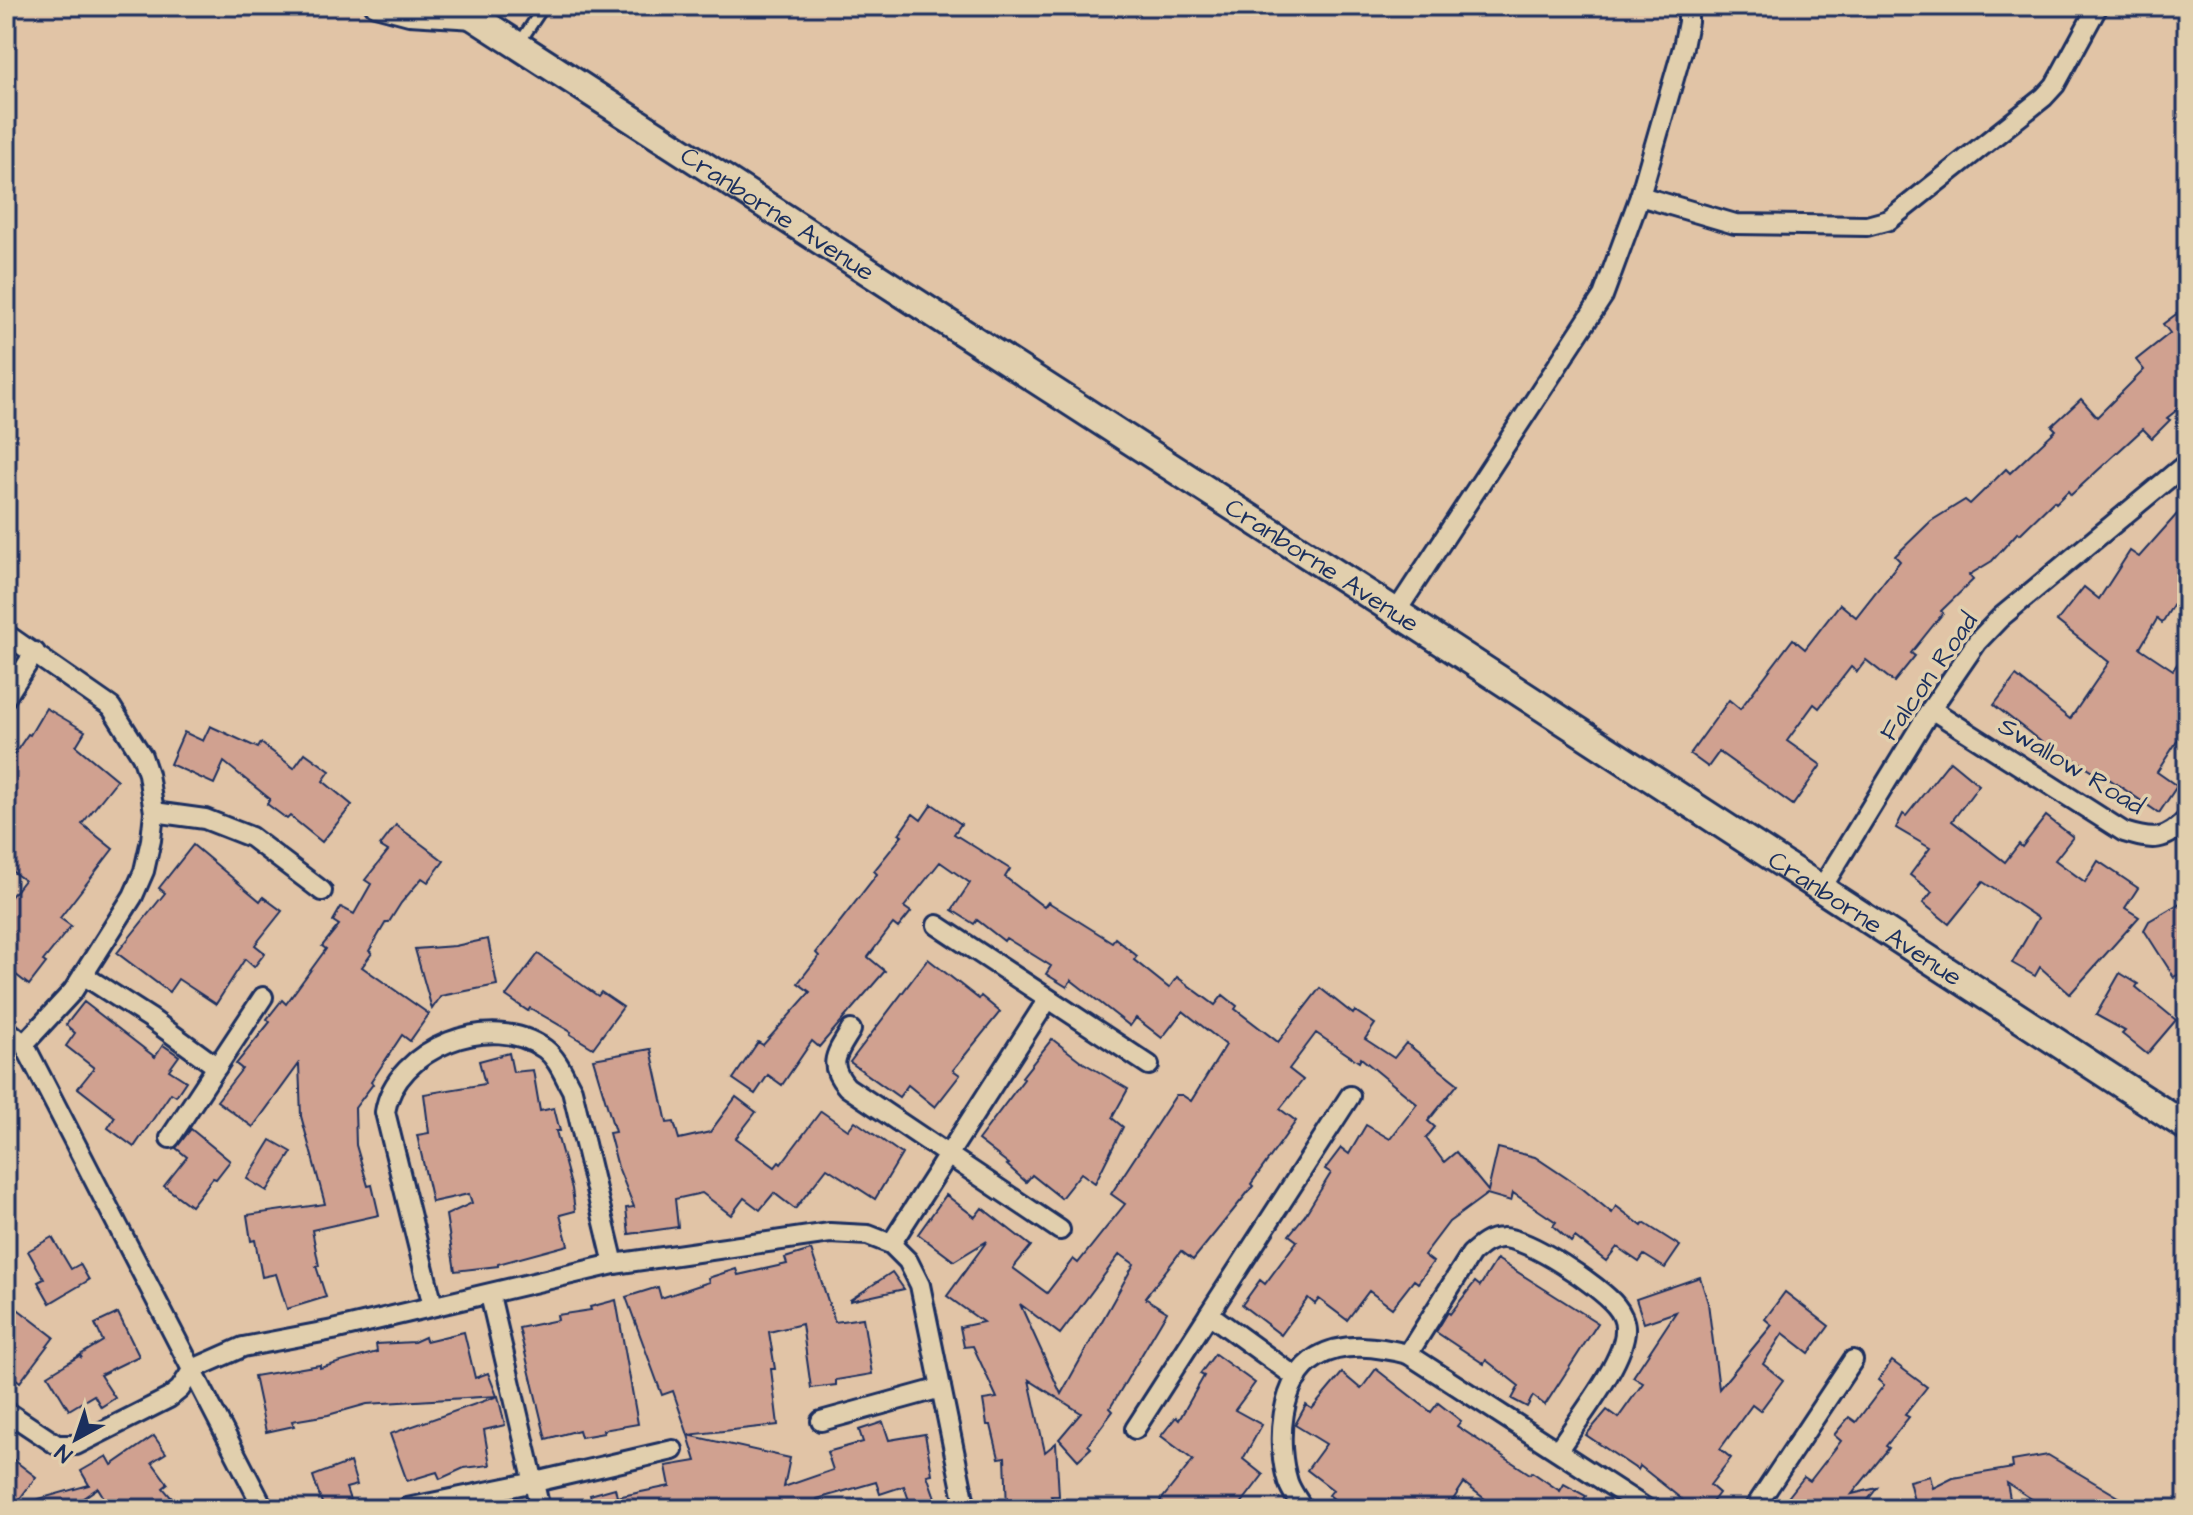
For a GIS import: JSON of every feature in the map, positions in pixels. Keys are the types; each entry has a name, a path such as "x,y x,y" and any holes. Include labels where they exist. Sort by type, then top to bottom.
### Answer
{"street":[{"path":"375,6 409,15 468,13"},
{"path":"1396,612 1603,296 1640,196 1683,47 1688,6"},
{"path":"1640,196 1735,224 1867,226 1889,220 2044,97 2055,85 2098,6"},
{"name":"Cranborne Avenue","path":"468,13 2187,1127"},
{"name":"Falcon Road","path":"1821,889 1931,709 1977,642 2000,618 2187,463"},
{"path":"6,634 111,707 142,756 154,812 151,840 138,883 73,991 24,1044"},
{"path":"6,697 35,652"},
{"name":"Swallow Road","path":"1931,709 2124,832 2150,840 2174,833 2187,819"},
{"path":"154,812 205,819 251,837 322,891"},
{"path":"937,925 1149,1065"},
{"path":"83,975 150,1018 217,1067"},
{"path":"170,1138 263,997"},
{"path":"891,1244 1048,999"},
{"path":"6,1029 24,1044 264,1509"},
{"path":"851,1030 836,1055 834,1067 847,1087 1060,1230"},
{"path":"433,1306 385,1112 392,1090 410,1066 431,1049 453,1040 506,1035 531,1040 547,1051 559,1065 572,1090 614,1264"},
{"path":"1135,1429 1350,1096"},
{"path":"6,1411 57,1445 76,1445 169,1398 180,1389 193,1369 243,1347 490,1295 614,1264 830,1233 868,1235 891,1244 908,1261 920,1285 966,1509"},
{"path":"1408,1354 1471,1254 1483,1243 1501,1238 1519,1240 1592,1283 1619,1308 1625,1325 1625,1344 1558,1450"},
{"path":"490,1295 540,1509"},
{"path":"1209,1314 1297,1378"},
{"path":"1303,1509 1289,1483 1283,1456 1282,1428 1286,1404 1297,1378 1316,1357 1338,1349 1376,1346 1408,1354 1647,1509"},
{"path":"1754,1509 1853,1360"},
{"path":"821,1421 941,1388"},
{"path":"407,1508 673,1450"}],"lane":[{"path":"518,45 544,6"}],"building":[{"path":"2187,306 2187,402 2167,418 2170,420 2152,438 2143,429 2071,495 2068,491 2056,503 2054,501 2020,534 2018,532 1992,561 1969,575 1973,580 1941,611 1943,613 1911,653 1915,656 1894,682 1866,660 1857,672 1851,667 1819,708 1814,704 1787,741 1821,765 1793,805 1719,752 1708,767 1690,754 1729,700 1740,709 1793,639 1805,649 1840,604 1856,617 1900,561 1895,556 1931,521 1965,500 1970,504 2006,469 2010,473 2056,430 2052,426 2081,399 2097,417 2144,370 2136,360 2170,333 2163,324"},
{"path":"2178,513 2187,521 2187,593 2179,606 2174,603 2162,623 2157,619 2140,648 2173,670 2187,650 2187,726 2157,772 2177,786 2159,813 2096,770 2069,756 2066,759 2049,748 1994,705 2016,676 2070,719 2109,662 2057,621 2084,587 2099,599 2130,551 2139,557"},
{"path":"46,708 85,731 76,746 117,780 82,824 113,849 60,918 71,926 43,961 46,963 29,985 6,967 6,903 24,880 6,867 6,751 13,756"},
{"path":"210,726 258,748 261,743 294,768 305,753 330,771 323,781 352,805 322,842 290,816 287,819 267,804 270,799 224,762 214,784 170,764 184,732 203,741"},
{"path":"1950,761 1979,785 1952,821 2005,862 2019,844 2022,847 2046,816 2073,837 2055,860 2085,882 2098,861 2138,888 2125,908 2139,917 2070,994 2040,967 2035,976 2012,963 2038,918 1983,882 1949,924 1923,903 1932,892 1910,875 1930,848 1896,828 1903,814 1906,816"},
{"path":"932,804 961,824 954,834 1010,869 1005,877 1044,907 1048,902 1112,942 1115,938 1137,956 1134,960 1169,988 1177,977 1215,1005 1223,995 1237,1006 1235,1009 1278,1042 1320,988 1353,1014 1355,1011 1375,1024 1365,1039 1394,1058 1406,1043 1458,1084 1428,1121 1435,1127 1426,1138 1444,1162 1456,1152 1488,1191 1498,1148 1535,1157 1612,1213 1616,1206 1642,1226 1644,1223 1680,1246 1665,1268 1644,1255 1639,1262 1617,1247 1606,1261 1575,1237 1571,1242 1553,1226 1556,1222 1513,1193 1511,1201 1487,1194 1449,1222 1424,1255 1433,1262 1418,1283 1414,1280 1392,1308 1369,1291 1347,1320 1319,1299 1315,1304 1308,1298 1281,1335 1242,1305 1260,1280 1265,1284 1297,1241 1289,1235 1331,1173 1325,1169 1341,1148 1349,1154 1366,1125 1390,1139 1417,1104 1361,1058 1359,1062 1316,1033 1289,1069 1303,1080 1280,1109 1296,1121 1251,1184 1253,1186 1193,1260 1181,1251 1145,1298 1167,1312 1110,1408 1113,1411 1088,1445 1091,1448 1078,1460 1059,1439 1081,1413 1029,1380 1045,1452 1056,1443 1059,1496 1051,1496 1056,1509 1007,1509 1005,1457 999,1458 991,1425 987,1425 983,1400 997,1398 973,1346 964,1347 960,1327 983,1322 947,1296 987,1241 954,1261 918,1234 946,1195 975,1217 982,1208 1031,1246 1013,1268 1047,1293 1073,1259 1078,1263 1125,1204 1111,1194 1176,1095 1191,1101 1226,1045 1183,1011 1162,1038 1136,1018 1130,1026 1071,980 1067,987 1046,974 1051,966 1006,938 1004,941 977,920 974,924 952,910 970,883 940,862 904,907 911,912 898,928 893,924 868,957 885,971 819,1047 812,1041 782,1085 768,1075 755,1094 733,1079 758,1042 763,1045 810,992 798,983 819,956 816,953 877,874 874,871 902,836 899,834 913,814 921,820","holes":["1120,1254 1134,1264 1061,1394 1020,1304 1060,1334"]},
{"path":"396,825 444,861 428,882 422,878 386,922 362,967 429,1014 410,1041 402,1035 355,1108 356,1145 368,1186 372,1185 379,1215 312,1230 319,1266 316,1266 326,1297 287,1309 276,1274 262,1277 247,1215 325,1204 301,1116 299,1064 253,1127 217,1101 242,1069 236,1064 270,1022 267,1019 282,1000 286,1004 326,949 322,946 339,925 333,921 341,907 354,914 371,884 365,880 388,851 380,846"},
{"path":"193,845 260,901 263,897 282,911 255,945 265,953 254,967 245,959 216,1004 178,979 169,992 117,953 165,893 159,888"},
{"path":"2187,899 2187,969 2174,977 2144,930 2149,921"},
{"path":"488,939 497,985 441,996 432,1009 415,949 455,946"},
{"path":"538,954 598,996 601,992 623,1007 593,1048 571,1032 530,1008 528,1011 506,996"},
{"path":"928,959 1000,1012 953,1070 960,1075 935,1107 908,1085 899,1097 850,1062"},
{"path":"2120,973 2138,984 2136,987 2176,1020 2147,1054 2122,1034 2125,1031 2096,1015"},
{"path":"84,1002 155,1057 163,1045 179,1056 169,1070 186,1081 176,1096 171,1093 134,1147 108,1128 115,1117 78,1088 94,1068 66,1046 75,1033 66,1025"},
{"path":"1052,1039 1082,1062 1128,1089 1112,1118 1123,1127 1095,1183 1081,1173 1061,1198 1032,1175 1026,1182 978,1140"},
{"path":"651,1049 667,1123 674,1122 679,1139 710,1132 736,1097 756,1112 736,1138 775,1167 779,1162 781,1164 821,1111 848,1130 855,1121 902,1154 875,1199 827,1168 795,1209 774,1193 760,1210 744,1198 731,1215 702,1193 675,1199 678,1227 629,1234 626,1208 634,1207 618,1167 609,1133 615,1132 593,1059"},
{"path":"509,1053 513,1072 533,1070 540,1111 554,1108 560,1131 556,1131 575,1211 560,1215 568,1245 498,1266 455,1271 446,1215 472,1203 469,1194 432,1202 417,1135 429,1133 424,1094 485,1084 479,1061"},
{"path":"191,1129 230,1161 191,1206 164,1186 187,1157 176,1148"},
{"path":"271,1140 292,1152 267,1191 247,1179"},
{"path":"52,1237 71,1269 80,1264 89,1280 50,1303 38,1282 44,1279 28,1251"},
{"path":"811,1250 835,1322 863,1318 872,1374 836,1380 836,1385 811,1388 802,1324 769,1332 775,1369 771,1369 778,1425 688,1435 673,1391 662,1395 626,1297 658,1287 661,1298 736,1269 738,1275 787,1264 785,1258"},
{"path":"1497,1259 1598,1323 1545,1405 1533,1396 1527,1407 1512,1399 1519,1386 1486,1360 1484,1364 1436,1332 1448,1312 1450,1314 1475,1282 1480,1286"},
{"path":"892,1272 904,1289 850,1301 850,1300"},
{"path":"1700,1277 1708,1303 1719,1389 1772,1325 1765,1319 1785,1292 1829,1326 1809,1353 1783,1333 1763,1364 1783,1380 1760,1411 1752,1405 1720,1449 1731,1458 1710,1485 1719,1493 1707,1509 1694,1509 1640,1466 1638,1470 1586,1435 1607,1410 1618,1418 1643,1383 1633,1377 1676,1312 1644,1323 1636,1299"},
{"path":"6,1300 54,1337 20,1382 6,1371"},
{"path":"616,1300 638,1424 581,1437 579,1430 546,1439 519,1328 558,1320 557,1315 591,1310 590,1307"},
{"path":"118,1313 139,1356 100,1375 115,1398 101,1407 94,1395 69,1410 48,1375 79,1356 82,1358 80,1355 103,1341 95,1324"},
{"path":"464,1332 475,1378 488,1373 497,1396 367,1404 292,1421 294,1426 266,1432 254,1376 320,1365 320,1368 377,1352 376,1344 414,1342 425,1337 426,1341"},
{"path":"1215,1354 1255,1383 1235,1410 1262,1425 1243,1459 1263,1475 1237,1509 1154,1509 1193,1460 1161,1436 1176,1417 1179,1420 1204,1376 1200,1374"},
{"path":"1892,1361 1927,1387 1905,1415 1909,1417 1886,1446 1889,1448 1852,1494 1877,1488 1861,1509 1779,1509 1804,1477 1810,1481 1841,1441 1834,1435 1849,1417 1856,1422 1884,1385 1878,1380"},
{"path":"1376,1369 1431,1412 1438,1403 1461,1421 1457,1426 1530,1474 1532,1472 1560,1491 1564,1484 1586,1496 1580,1505 1586,1509 1498,1509 1464,1483 1447,1509 1346,1509 1329,1495 1333,1490 1307,1470 1326,1444 1295,1425 1306,1405 1312,1409 1342,1373 1361,1389"},
{"path":"498,1396 505,1425 484,1430 490,1465 464,1468 440,1479 437,1472 407,1481 390,1434"},
{"path":"883,1422 889,1440 925,1434 932,1474 927,1475 939,1509 912,1509 904,1486 880,1494 876,1482 817,1499 820,1509 594,1509 590,1495 615,1488 617,1497 670,1486 666,1466 696,1461 688,1435 790,1458 784,1487 833,1470 827,1452 863,1442 859,1430"},
{"path":"154,1436 166,1453 152,1462 168,1484 163,1488 181,1509 111,1509 98,1488 67,1509 21,1509 21,1504 89,1485 81,1471 107,1456 112,1465"},
{"path":"6,1454 36,1477 12,1509 6,1509"},
{"path":"2048,1455 2139,1509 2047,1509 2007,1483 2012,1509 1916,1509 1909,1481 1930,1476 1933,1488 1953,1478 2013,1468 2012,1461"},
{"path":"350,1462 357,1485 346,1488 353,1509 324,1509 313,1476"}]}
